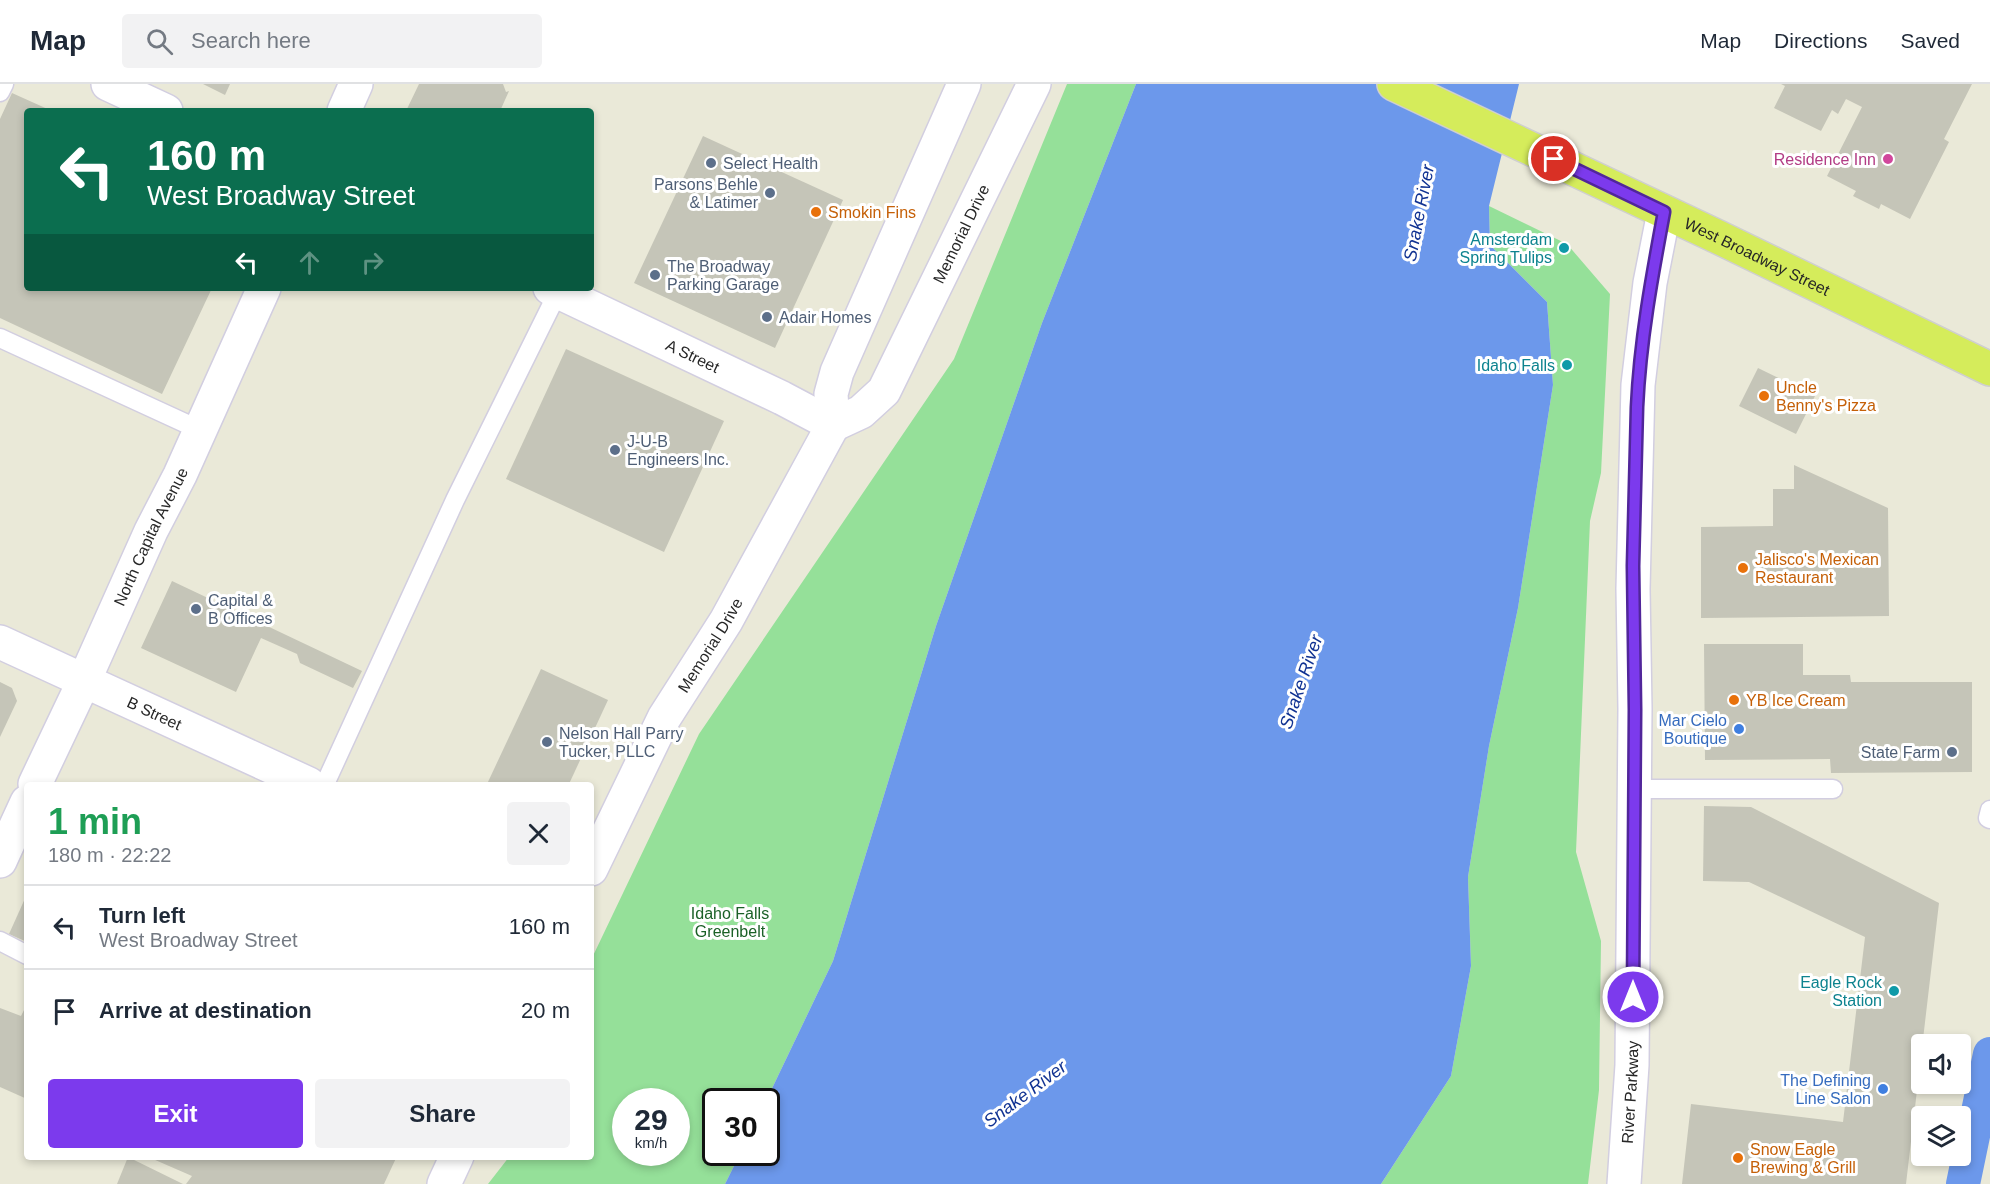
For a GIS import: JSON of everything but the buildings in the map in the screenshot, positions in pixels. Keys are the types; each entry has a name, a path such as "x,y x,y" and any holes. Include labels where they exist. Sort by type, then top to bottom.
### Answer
{"main road":[{"name":"West Broadway Street","path":"1394,84 1990,369"}],"street":[{"path":"108,84 160,108"},
{"path":"345,108 356,84"},
{"path":"833,425 831,394 837,372 964,84"},
{"name":"Memorial Drive","path":"594,863 664,718 726,621 833,425 861,412 884,391 1034,84"},
{"name":"River Parkway","path":"1624,1184 1632,1065 1635,789 1633,577 1638,385 1650,283 1664,212"},
{"name":"North Capital Avenue","path":"36,782 151,531 180,475 263,291"},
{"name":"A Street","path":"556,291 782,398 833,425"},
{"name":"B Street","path":"0,642 305,782"},
{"path":"0,861 24,809"}],"lane":[{"path":"0,92 4,84"},
{"path":"325,782 554,291"},
{"path":"0,338 200,430"},
{"path":"1635,789 1833,789"},
{"path":"1990,810 1988,818 1990,819"},
{"path":"0,941 24,953"}],"green space":[{"name":"Idaho Falls Greenbelt","path":"1067,84 1136,84 1042,323 936,626 833,961 772,1088 702,1088 702,1166 734,1166 725,1184 488,1184 507,1160 594,1160 594,954 699,734 954,359"},
{"path":"1489,206 1567,244 1610,294 1601,473 1590,521 1576,852 1601,941 1599,1090 1588,1184 1381,1184 1451,1076 1471,966 1468,877 1489,746 1518,608 1553,385 1547,302 1490,245"}],"water":[{"name":"Snake River","path":"1136,84 1519,84 1489,206 1490,245 1547,302 1553,385 1518,608 1489,746 1468,877 1471,966 1451,1076 1381,1184 725,1184 734,1166 780,1166 780,1088 772,1088 833,961 936,626 1042,323"}],"waterway":[{"path":"1963,1184 1990,1054"}],"place":[{"name":"Residence Inn","path":"1888,159"},
{"name":"Select Health","path":"711,163"},
{"name":"Parsons Behle & Latimer","path":"770,193"},
{"name":"Smokin Fins","path":"816,212"},
{"name":"Amsterdam Spring Tulips","path":"1564,248"},
{"name":"The Broadway Parking Garage","path":"655,275"},
{"name":"Adair Homes","path":"767,317"},
{"name":"Idaho Falls","path":"1567,365"},
{"name":"Uncle Benny's Pizza","path":"1764,396"},
{"name":"J-U-B Engineers Inc.","path":"615,450"},
{"name":"Jalisco's Mexican Restaurant","path":"1743,568"},
{"name":"Capital & B Offices","path":"196,609"},
{"name":"YB Ice Cream","path":"1734,700"},
{"name":"Mar Cielo Boutique","path":"1739,729"},
{"name":"Nelson Hall Parry Tucker, PLLC","path":"547,742"},
{"name":"State Farm","path":"1952,752"},
{"name":"Eagle Rock Station","path":"1894,991"},
{"name":"The Defining Line Salon","path":"1883,1089"},
{"name":"Snow Eagle Brewing & Grill","path":"1738,1158"}],"route":[{"path":"1554,159 1664,212 1650,283 1637,407 1633,566 1635,710 1633,997"}]}
